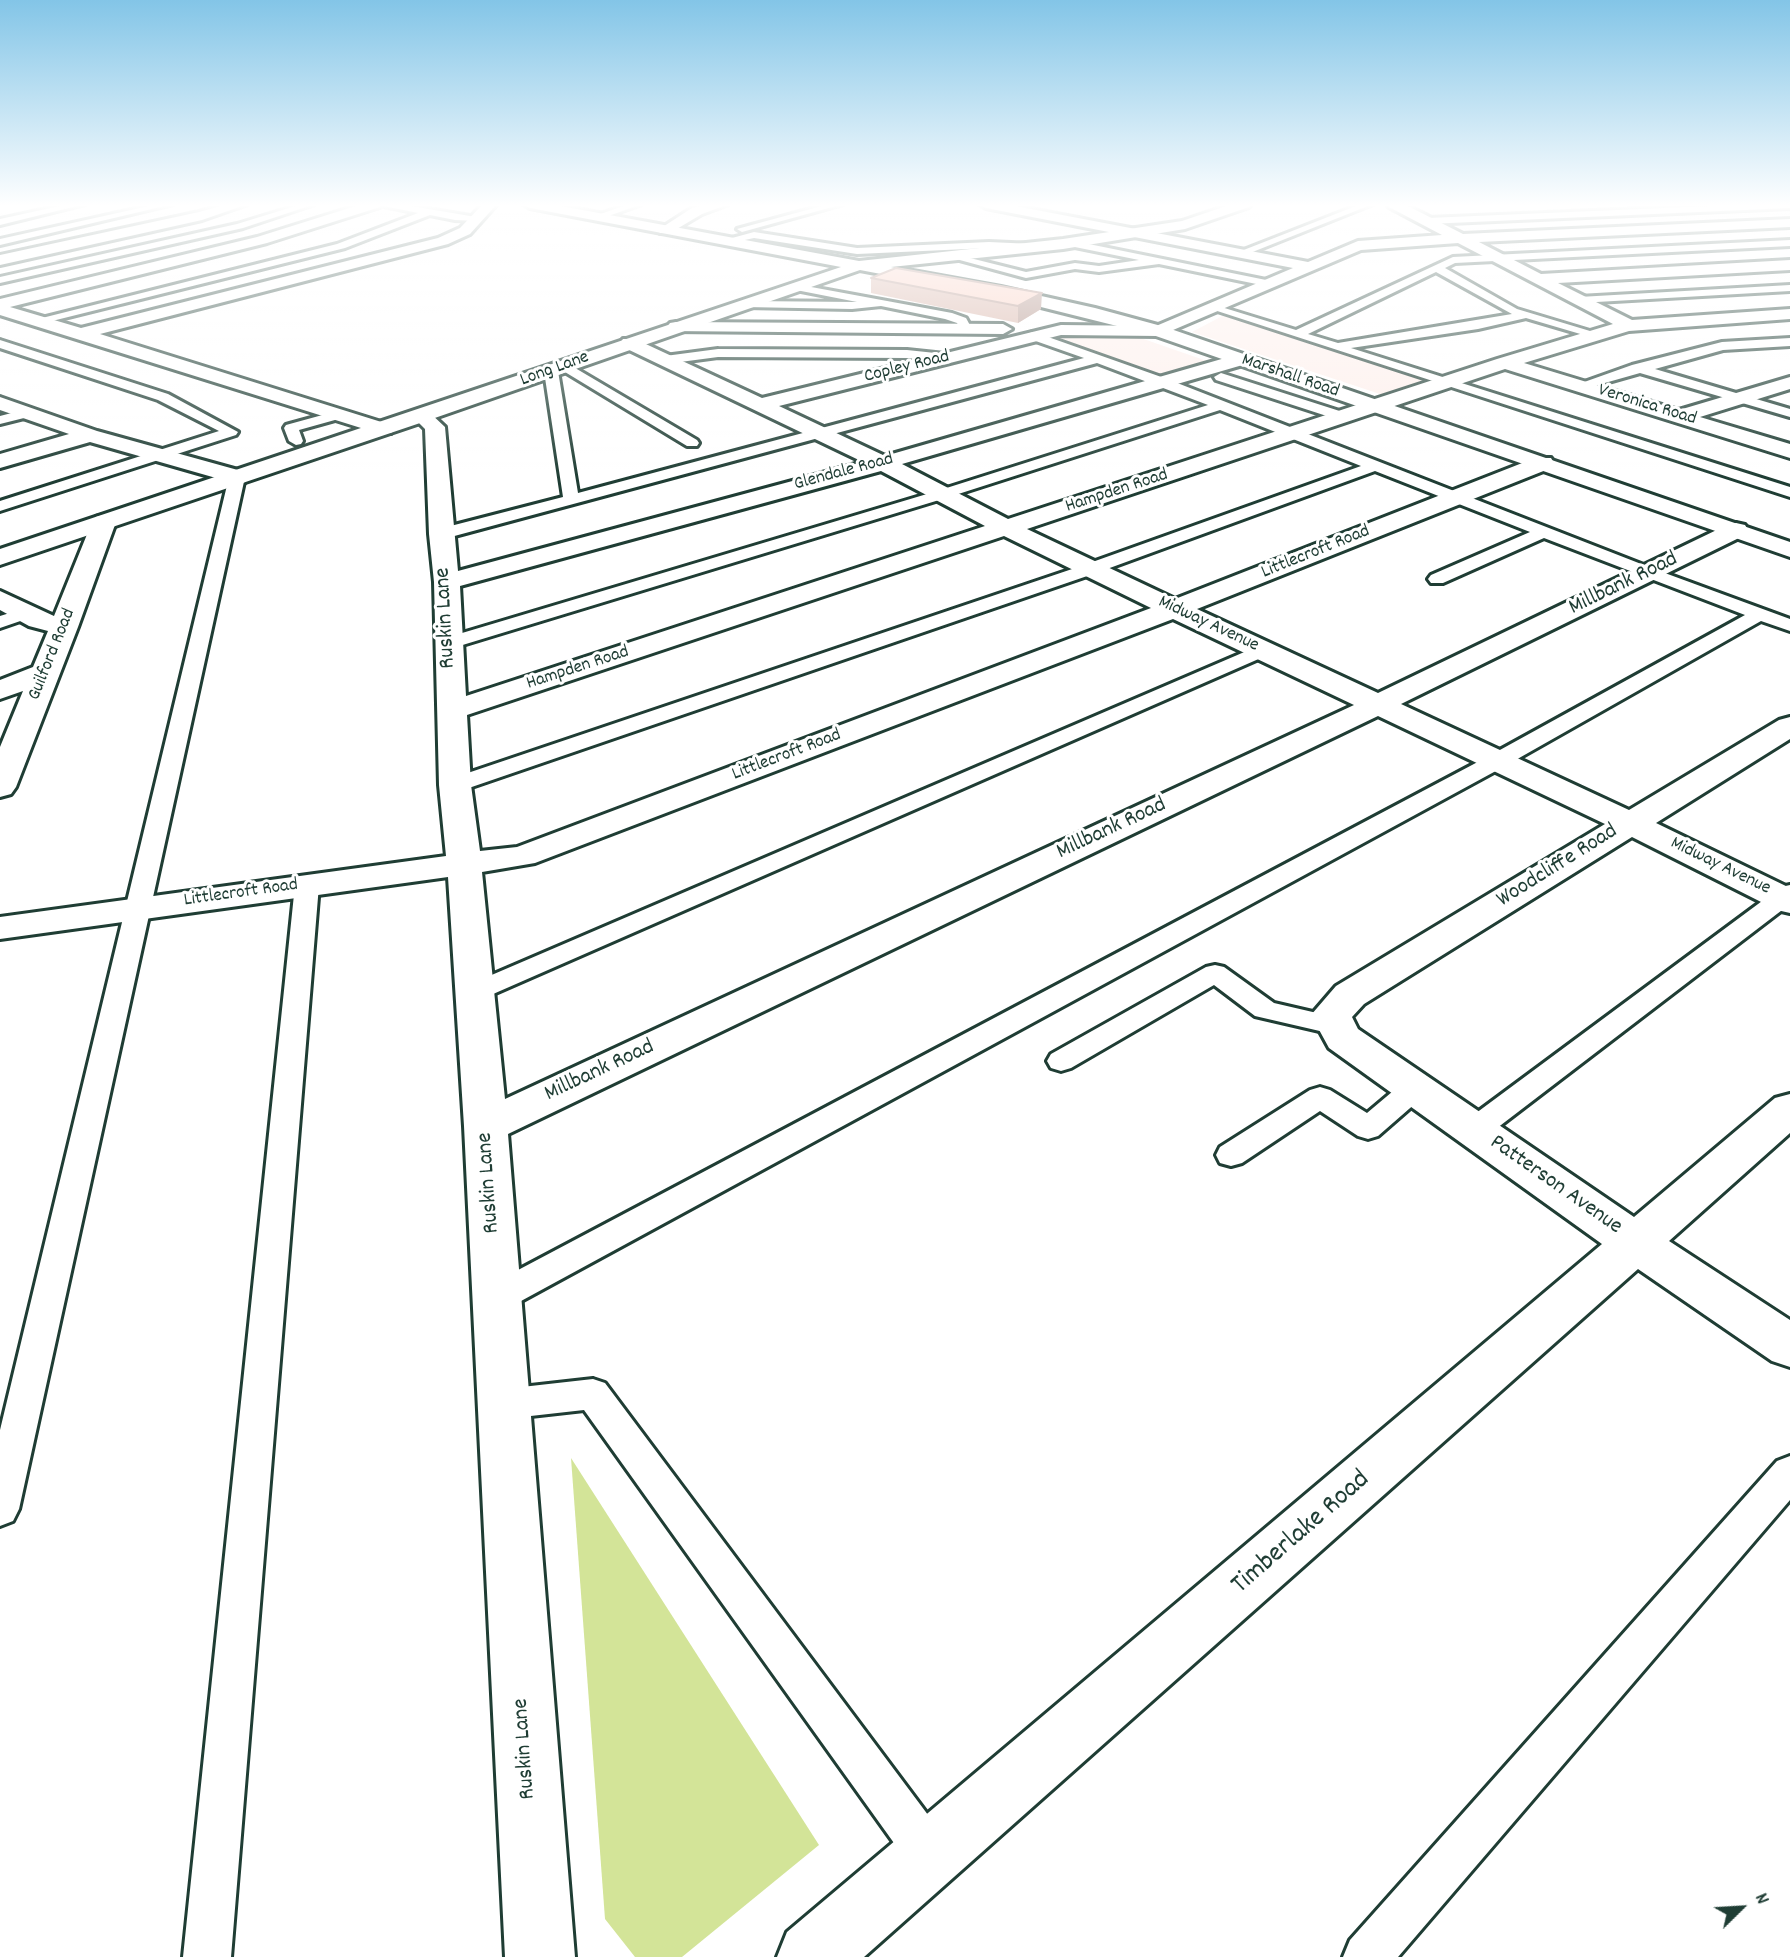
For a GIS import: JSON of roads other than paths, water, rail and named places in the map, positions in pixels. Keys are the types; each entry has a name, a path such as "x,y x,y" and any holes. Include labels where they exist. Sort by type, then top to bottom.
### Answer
{"street":[{"path":"0,304 36,295"},
{"path":"79,334 230,295"},
{"name":"Long Lane","path":"0,557 403,423 772,295"},
{"name":"Marshall Road","path":"1012,295 1158,331 1790,550"},
{"name":"Copley Road","path":"762,404 1061,330 1158,331 1244,295"},
{"path":"1570,295 1629,326"},
{"path":"0,309 337,415 403,423"},
{"name":"Hampden Road","path":"452,710 1422,391 1448,391 1476,373 1503,372 1594,334 1629,326 1790,314"},
{"path":"676,327 1061,330"},
{"name":"Midway Avenue","path":"628,343 883,463 1090,569 1787,897"},
{"name":"Glendale Road","path":"447,582 883,463 1239,360"},
{"name":"Veronica Road","path":"1503,372 1580,386 1790,451"},
{"path":"1681,416 1790,383"},
{"path":"0,403 157,456 237,477"},
{"name":"Ruskin Lane","path":"403,423 435,427 441,534 447,582 455,785 486,1126 540,1957"},
{"path":"0,461 90,435"},
{"name":"Littlecroft Road","path":"0,928 464,862 523,856 1174,609 1543,463"},
{"name":"Guilford Road","path":"2,777 104,522"},
{"name":"Millbank Road","path":"486,1126 1377,705 1736,530"},
{"path":"0,599 26,613 64,627"},
{"path":"0,690 46,672"},
{"name":"Woodcliffe Road","path":"1334,1021 1350,995 1790,726"},
{"name":"Patterson Avenue","path":"1334,1021 1343,1038 1637,1244 1790,1346"},
{"name":"Timberlake Road","path":"812,1957 1790,1109"}],"lane":[{"path":"36,321 140,295"},
{"path":"837,295 948,316 962,321 966,329"},
{"path":"1298,334 1377,295"},
{"path":"1484,295 1525,315 1594,334"},
{"path":"1579,300 1661,295"},
{"path":"745,304 852,306 881,303"},
{"path":"1214,308 1335,346 1448,391 1790,492"},
{"path":"1335,346 1478,326 1525,315"},
{"path":"1034,336 1218,406 1304,430"},
{"path":"1580,386 1723,346 1790,342"},
{"path":"0,344 163,397 231,432 0,506"},
{"path":"665,360 718,353 918,354 945,358"},
{"path":"441,534 1097,359"},
{"path":"1637,368 1790,413"},
{"path":"558,369 692,443"},
{"path":"558,369 571,499"},
{"path":"1221,377 1343,417"},
{"path":"1199,383 1304,430 1374,466 1648,573 1790,625"},
{"path":"449,643 943,495 1218,406"},
{"path":"0,420 27,412"},
{"path":"296,441 291,428 337,415"},
{"path":"455,785 1090,569 1374,466"},
{"path":"0,1509 237,477"},
{"path":"1437,579 1544,532"},
{"path":"0,622 26,613"},
{"path":"498,1297 1497,761 1760,614"},
{"path":"475,992 1263,650"},
{"path":"207,1957 307,885"},
{"path":"1474,1130 1787,897"},
{"path":"1061,1060 1215,973 1265,1010 1334,1021"},
{"path":"1231,1156 1320,1097 1368,1128 1415,1088"},
{"path":"504,1404 593,1394 930,1855"},
{"path":"1367,1957 1790,1473"}]}
